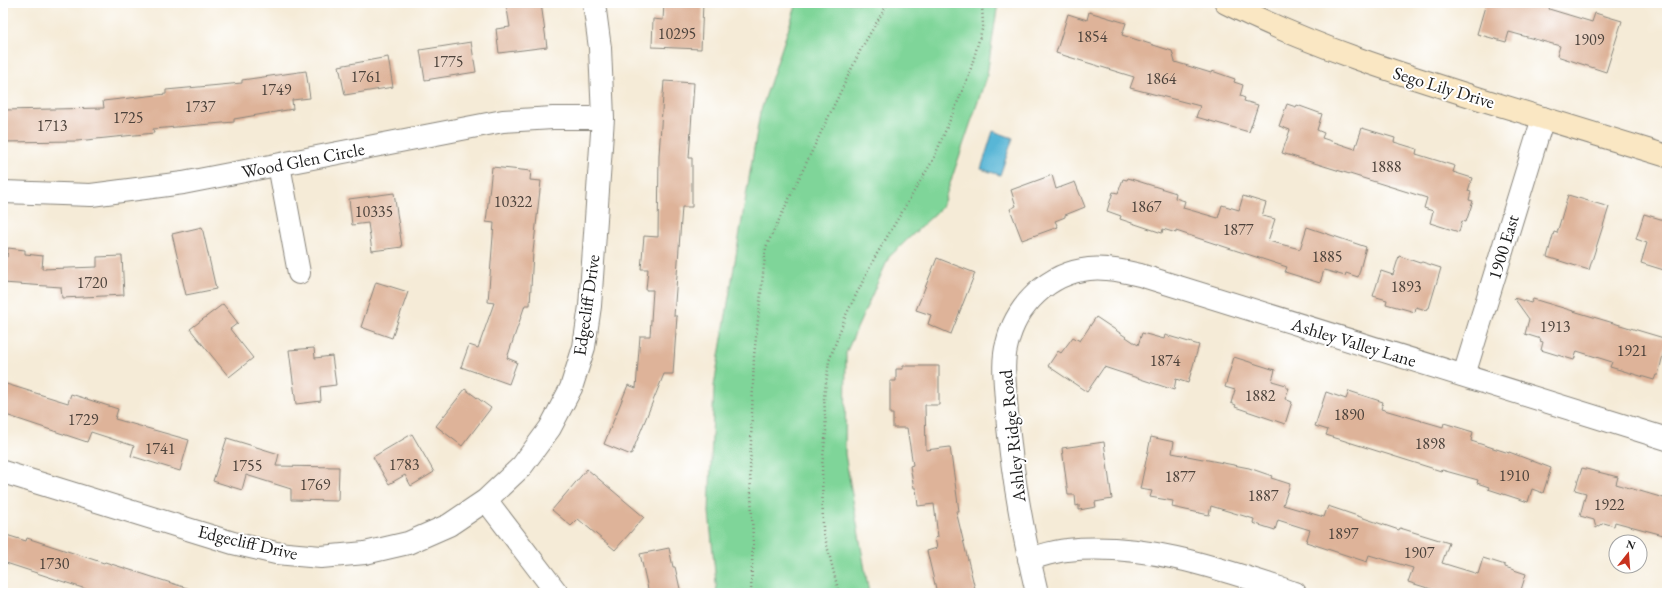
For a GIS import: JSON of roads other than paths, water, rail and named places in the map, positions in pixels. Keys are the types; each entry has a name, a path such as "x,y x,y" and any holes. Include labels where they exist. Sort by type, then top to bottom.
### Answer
{"street":[{"name":"Edgecliff Drive","path":"3,472 233,543 276,553 321,556 365,553 408,542 449,525 486,500 522,466 550,428 573,381 584,348 590,306 603,118 600,48 594,3"},
{"name":"Sego Lily Drive","path":"1226,3 1250,15 1323,46 1397,73 1667,156"},
{"name":"Wood Glen Circle","path":"3,192 91,195 183,184 503,121 553,118 603,118"},
{"name":"1900 East","path":"1464,376 1543,118"},
{"path":"279,165 299,273"},
{"name":"Ashley Valley Lane","path":"1041,288 1064,275 1089,269 1115,269 1140,275 1667,439"},
{"name":"Ashley Ridge Road","path":"1037,593 1028,559 1019,510 1008,426 1004,366 1007,344 1014,323 1026,304 1041,288"},
{"path":"486,500 557,593"},
{"path":"1028,559 1066,550 1107,548 1149,552 1190,560 1295,593"}],"water":[{"path":"993,131 1013,138 1000,175 981,169"}]}
